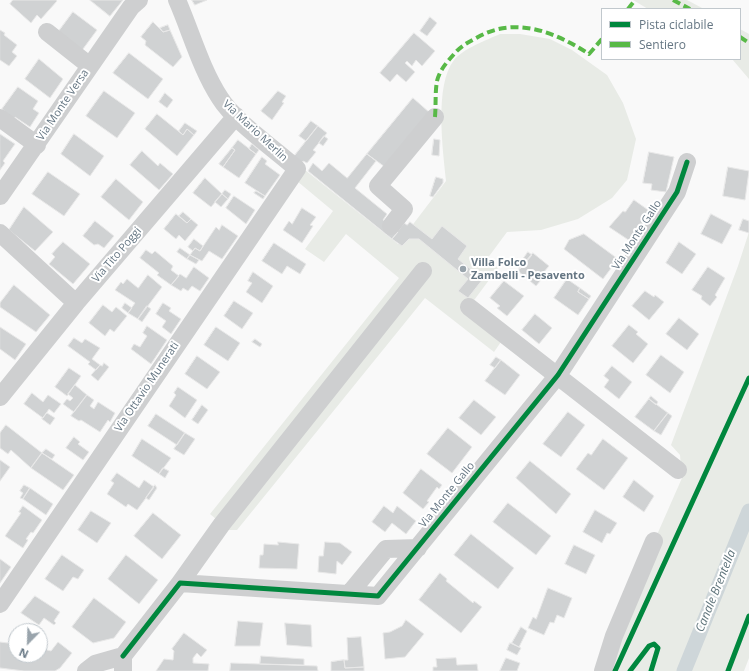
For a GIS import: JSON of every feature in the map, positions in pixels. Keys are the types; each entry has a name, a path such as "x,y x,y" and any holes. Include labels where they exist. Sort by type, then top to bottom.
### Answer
{"street":[{"name":"Via Monte Versa","path":"0,196 37,145 131,7 139,0"},
{"name":"Via Mario Merlin","path":"177,0 212,82 221,99 236,116 297,169 295,171"},
{"name":"Via Monte Versa","path":"46,32 90,66"},
{"name":"Via Tito Poggi","path":"0,397 76,303 236,116"},
{"path":"386,233 404,209 378,186 435,117"},
{"name":"Via Monte Versa","path":"0,118 37,145"},
{"name":"Via Monte Gallo","path":"180,583 378,596 558,375 677,192 687,162"},
{"name":"Via Ottavio Munerati","path":"0,604 295,171"},
{"path":"0,233 76,303"},
{"path":"86,671 95,664 123,664 222,524 424,271"},
{"path":"469,308 558,375 678,470"},
{"path":"603,671 614,636 654,541"},
{"path":"349,594 386,549 418,548"}],"shaded area":[{"path":"633,0 687,0 702,8 646,8"},
{"path":"741,30 749,34 749,79 733,60 741,60"},
{"path":"500,34 520,34 550,39 572,50 607,75 623,103 636,139 627,180 612,198 578,219 541,230 507,232 487,259 498,268 466,311 503,339 494,352 425,298 237,530 229,530 210,514 399,278 346,234 324,262 305,249 333,211 297,181 305,170 398,244 446,181 441,119 444,85 448,71 458,56 476,45"},
{"path":"749,232 749,658 744,671 597,671 682,478 680,455 671,445 738,266"}],"building":[{"path":"13,0 57,1 41,19 37,15 31,23 10,4"},
{"path":"90,0 123,0 110,16"},
{"path":"192,0 207,0 195,5"},
{"path":"73,12 97,30 80,53 56,35"},
{"path":"430,17 437,23 427,36 420,31"},
{"path":"153,22 163,32 170,30 182,57 173,67 145,45 146,41 141,37"},
{"path":"168,25 170,30 163,32 160,28"},
{"path":"0,30 17,45 12,52 17,56 9,66 0,60"},
{"path":"414,33 435,51 422,66 416,60 412,66 407,61 405,63 415,72 406,82 397,74 390,82 380,73"},
{"path":"129,53 163,79 148,99 113,73"},
{"path":"39,59 63,79 50,98 25,79"},
{"path":"18,87 38,101 33,109 39,113 30,127 15,117 13,121 2,109"},
{"path":"104,91 135,113 117,138 86,116"},
{"path":"278,91 286,96 282,102 284,103 272,120 261,111"},
{"path":"165,93 173,100 167,108 159,102"},
{"path":"413,98 430,113 385,167 367,154"},
{"path":"157,114 183,135 187,129 194,135 177,156 145,129"},
{"path":"311,121 318,126 306,141 299,136"},
{"path":"185,123 197,131 194,135 187,129 183,135 179,131"},
{"path":"318,126 327,133 313,150 316,152 307,163 303,161 300,165 292,159"},
{"path":"0,134 15,144 3,161 5,163 0,170"},
{"path":"74,134 104,156 90,176 61,154"},
{"path":"324,136 328,139 323,146 319,143"},
{"path":"434,139 440,140 439,156 432,155"},
{"path":"238,140 256,154 239,178 223,167 235,150 232,148"},
{"path":"252,144 259,150 256,154 249,149"},
{"path":"232,148 235,150 223,167 219,164"},
{"path":"142,151 158,166 160,163 173,174 159,190 130,165"},
{"path":"649,152 674,157 666,192 651,190 652,184 643,183"},
{"path":"367,154 376,161 355,188 387,214 383,220 398,232 392,239 308,171 313,163 322,171 329,163 347,178"},
{"path":"262,157 267,161 265,164 280,175 265,196 245,183"},
{"path":"728,167 749,171 745,200 723,196"},
{"path":"48,172 80,194 64,216 32,194"},
{"path":"436,177 443,179 443,183 433,197 430,196"},
{"path":"205,178 222,194 211,207 193,193"},
{"path":"116,179 143,202 129,220 101,197"},
{"path":"225,190 231,194 228,199 222,194"},
{"path":"256,191 265,196 263,199 254,193"},
{"path":"222,194 228,199 221,207 215,202"},
{"path":"234,196 255,210 246,224 226,208"},
{"path":"634,200 651,212 630,241 609,227 623,211 625,212"},
{"path":"24,207 53,232 35,251 9,230"},
{"path":"302,208 316,217 310,225 313,226 302,243 283,230 289,221 292,224"},
{"path":"183,212 191,219 187,223 179,216"},
{"path":"176,214 187,223 191,219 198,225 185,241 179,235 176,239 164,229"},
{"path":"711,214 732,225 722,244 701,234"},
{"path":"743,219 749,221 749,233 739,230"},
{"path":"95,221 114,236 104,248 98,244 94,245 83,236"},
{"name":"Villa Folco Zambelli - Pesavento","path":"410,222 432,239 442,226 467,246 458,259 483,279 468,298 458,291 468,279 419,239 409,239 402,246 392,239 404,223 407,225"},
{"path":"222,225 238,236 222,259 209,251 202,261 190,255 195,248 200,251 216,227 219,230"},
{"path":"584,234 618,259 603,279 564,249 569,240"},
{"path":"194,239 203,246 200,251 195,248 193,251 188,247"},
{"path":"63,242 90,264 73,284 49,264 55,257 52,254"},
{"path":"679,242 696,254 682,274 666,263"},
{"path":"274,243 306,264 300,274 287,266 282,274 262,261"},
{"path":"180,248 190,255 187,259 177,252"},
{"path":"146,250 152,254 155,251 173,266 171,270 179,276 171,285 157,275 159,273 140,258"},
{"path":"528,252 532,255 520,269 513,264 517,258 521,261"},
{"path":"533,253 549,266 543,273 545,275 536,286 518,271"},
{"path":"190,255 199,260 196,264 187,259"},
{"path":"194,267 209,278 200,291 192,286 188,291 183,288 181,291 171,285 180,274 186,278"},
{"path":"708,267 725,278 715,295 717,297 710,306 701,299 702,296 692,290"},
{"path":"253,272 273,286 262,303 246,292 252,283 248,281"},
{"path":"148,275 162,287 138,319 128,313 135,303 115,290 121,282 123,284 127,279 138,288"},
{"path":"567,279 580,288 578,292 589,299 578,315 554,298"},
{"path":"504,281 524,296 507,316 497,308 500,306 490,298"},
{"path":"14,285 50,315 36,332 0,307 0,303"},
{"path":"580,288 591,296 589,299 578,292"},
{"path":"645,291 654,297 655,295 664,302 649,320 632,306"},
{"path":"234,301 253,313 242,329 224,316"},
{"path":"125,303 132,308 128,313 122,308"},
{"path":"163,303 171,308 169,311 181,319 171,334 162,327 166,321 156,314"},
{"path":"103,305 112,312 116,307 127,316 114,332 110,329 105,336 89,323"},
{"path":"147,306 151,309 142,322 138,319"},
{"path":"535,314 552,328 539,344 522,330"},
{"path":"679,318 699,334 687,350 666,334"},
{"path":"629,325 638,332 636,334 648,344 633,363 612,346"},
{"path":"147,326 167,340 151,364 131,349 134,344 140,347 147,336 143,333"},
{"path":"0,327 26,344 15,360 0,349"},
{"path":"216,327 240,343 228,361 204,345"},
{"path":"74,338 82,343 85,339 100,348 92,359 100,365 96,370 88,364 90,362 68,346"},
{"path":"255,339 262,344 260,347 252,342"},
{"path":"661,355 684,372 670,393 646,375"},
{"path":"197,356 220,372 207,389 185,374"},
{"path":"496,357 501,360 495,368 490,365"},
{"path":"501,360 520,375 505,395 485,381"},
{"path":"104,363 109,367 98,381 91,375 100,365 102,366"},
{"path":"612,366 632,382 619,399 604,387 609,380 604,376"},
{"path":"69,368 81,376 67,396 55,387"},
{"path":"75,385 87,395 74,412 63,404 67,399 70,401 73,398 68,394"},
{"path":"178,387 197,400 185,418 169,406 176,395 174,393"},
{"path":"32,393 43,402 48,395 61,404 54,413 49,409 43,418 24,404"},
{"path":"87,395 94,400 90,406 94,409 98,402 115,413 110,422 108,420 100,432 81,420 79,421 71,416"},
{"path":"651,396 658,402 656,405 649,399"},
{"path":"649,399 668,413 654,431 635,417"},
{"path":"474,400 496,417 481,435 459,418"},
{"path":"202,405 208,410 198,424 192,420"},
{"path":"568,412 585,425 561,457 543,444"},
{"path":"47,413 55,418 50,425 42,419"},
{"path":"668,413 672,416 661,435 654,431"},
{"path":"156,414 185,433 177,445 148,426"},
{"path":"6,425 42,453 31,468 11,450 8,454 0,448 0,433"},
{"path":"448,428 472,447 452,473 427,454"},
{"path":"185,433 195,439 184,455 174,449"},
{"path":"74,437 80,442 78,444 89,452 83,460 66,448"},
{"path":"142,439 171,458 159,474 132,456"},
{"path":"603,439 628,458 604,490 576,469 588,453 591,455"},
{"path":"46,449 55,455 52,459 42,453"},
{"path":"42,453 74,475 63,490 31,468"},
{"path":"0,460 10,467 0,481"},
{"path":"530,461 571,494 556,514 516,478"},
{"path":"163,468 169,471 165,478 159,474"},
{"path":"421,469 442,485 439,489 437,487 427,501 429,502 423,509 403,493"},
{"path":"117,473 139,488 144,480 154,487 137,510 128,504 126,507 107,494 114,483 111,481"},
{"path":"634,480 654,496 644,512 623,497"},
{"path":"24,485 30,488 23,499 20,498 23,493 20,491"},
{"path":"155,485 157,488 149,500 146,498"},
{"path":"30,488 53,504 46,515 23,499"},
{"path":"508,503 551,536 536,555 493,522"},
{"path":"23,506 42,520 33,533 31,532 26,539 28,540 23,548 5,536 21,513 19,512"},
{"path":"384,506 393,513 397,506 416,521 406,534 392,523 385,532 372,522"},
{"path":"595,510 617,523 610,534 607,533 602,543 583,532"},
{"path":"91,511 111,523 97,543 78,530"},
{"path":"153,513 181,535 162,559 134,536"},
{"path":"471,534 514,568 498,589 454,555"},
{"path":"278,542 299,544 297,569 259,568 260,555 263,555 264,544 278,545"},
{"path":"325,542 340,543 352,552 342,565 337,561 336,574 318,572 319,556 323,556"},
{"path":"574,545 595,555 586,574 565,564"},
{"path":"62,555 84,570 78,579 73,577 63,591 45,579"},
{"path":"126,555 158,580 139,604 108,579"},
{"path":"0,559 11,567 0,583"},
{"path":"440,573 447,579 446,581 473,603 474,601 482,607 461,633 419,600"},
{"path":"548,588 572,598 564,618 557,615 554,623 550,622 544,635 528,628 533,617 536,619"},
{"path":"35,596 60,612 54,621 56,623 54,625 44,618 40,623 36,623 21,613"},
{"path":"94,598 126,622 114,638 93,643 72,627"},
{"path":"406,620 424,634 405,657 385,659 383,633 390,632 402,626"},
{"path":"238,621 263,623 260,646 235,646"},
{"path":"285,623 311,625 312,647 287,645"},
{"path":"521,627 527,631 519,647 512,643"},
{"path":"184,633 207,650 201,657 197,653 193,658 193,663 209,664 208,671 156,671 164,659 173,660 174,651 172,649"},
{"path":"361,637 364,667 345,668 344,660 348,660 347,638"},
{"path":"0,642 8,643 8,663 48,663 48,650 51,651 58,642 72,653 60,668 55,671 24,671 0,668"},
{"path":"510,643 521,648 517,655 507,650"},
{"path":"261,656 304,659 304,665 260,664"},
{"path":"456,658 457,665 477,664 478,671 433,671 433,667 437,667 436,659"},
{"path":"506,658 520,663 517,671 500,671"},
{"path":"344,660 345,668 364,667 364,671 331,671 331,662"},
{"path":"231,663 317,666 318,671 230,671"}],"waterway":[{"name":"Canale Brentella","path":"684,671 749,511"}],"marked path":[{"path":"629,8 635,0"},
{"path":"673,0 688,8"},
{"path":"435,117 436,85 442,69 458,50 478,37 492,31 507,28 521,27 535,29 563,39 589,54 601,40"},
{"path":"741,38 749,43"}],"cycle path":[{"path":"123,656 180,583 378,596 558,375 677,192 687,162"},
{"path":"615,671 749,378"},
{"path":"728,671 749,616"},
{"path":"630,671 649,646 654,644 658,648 651,671"}],"place":[{"name":"Villa Folco Zambelli - Pesavento","path":"463,269"}]}
